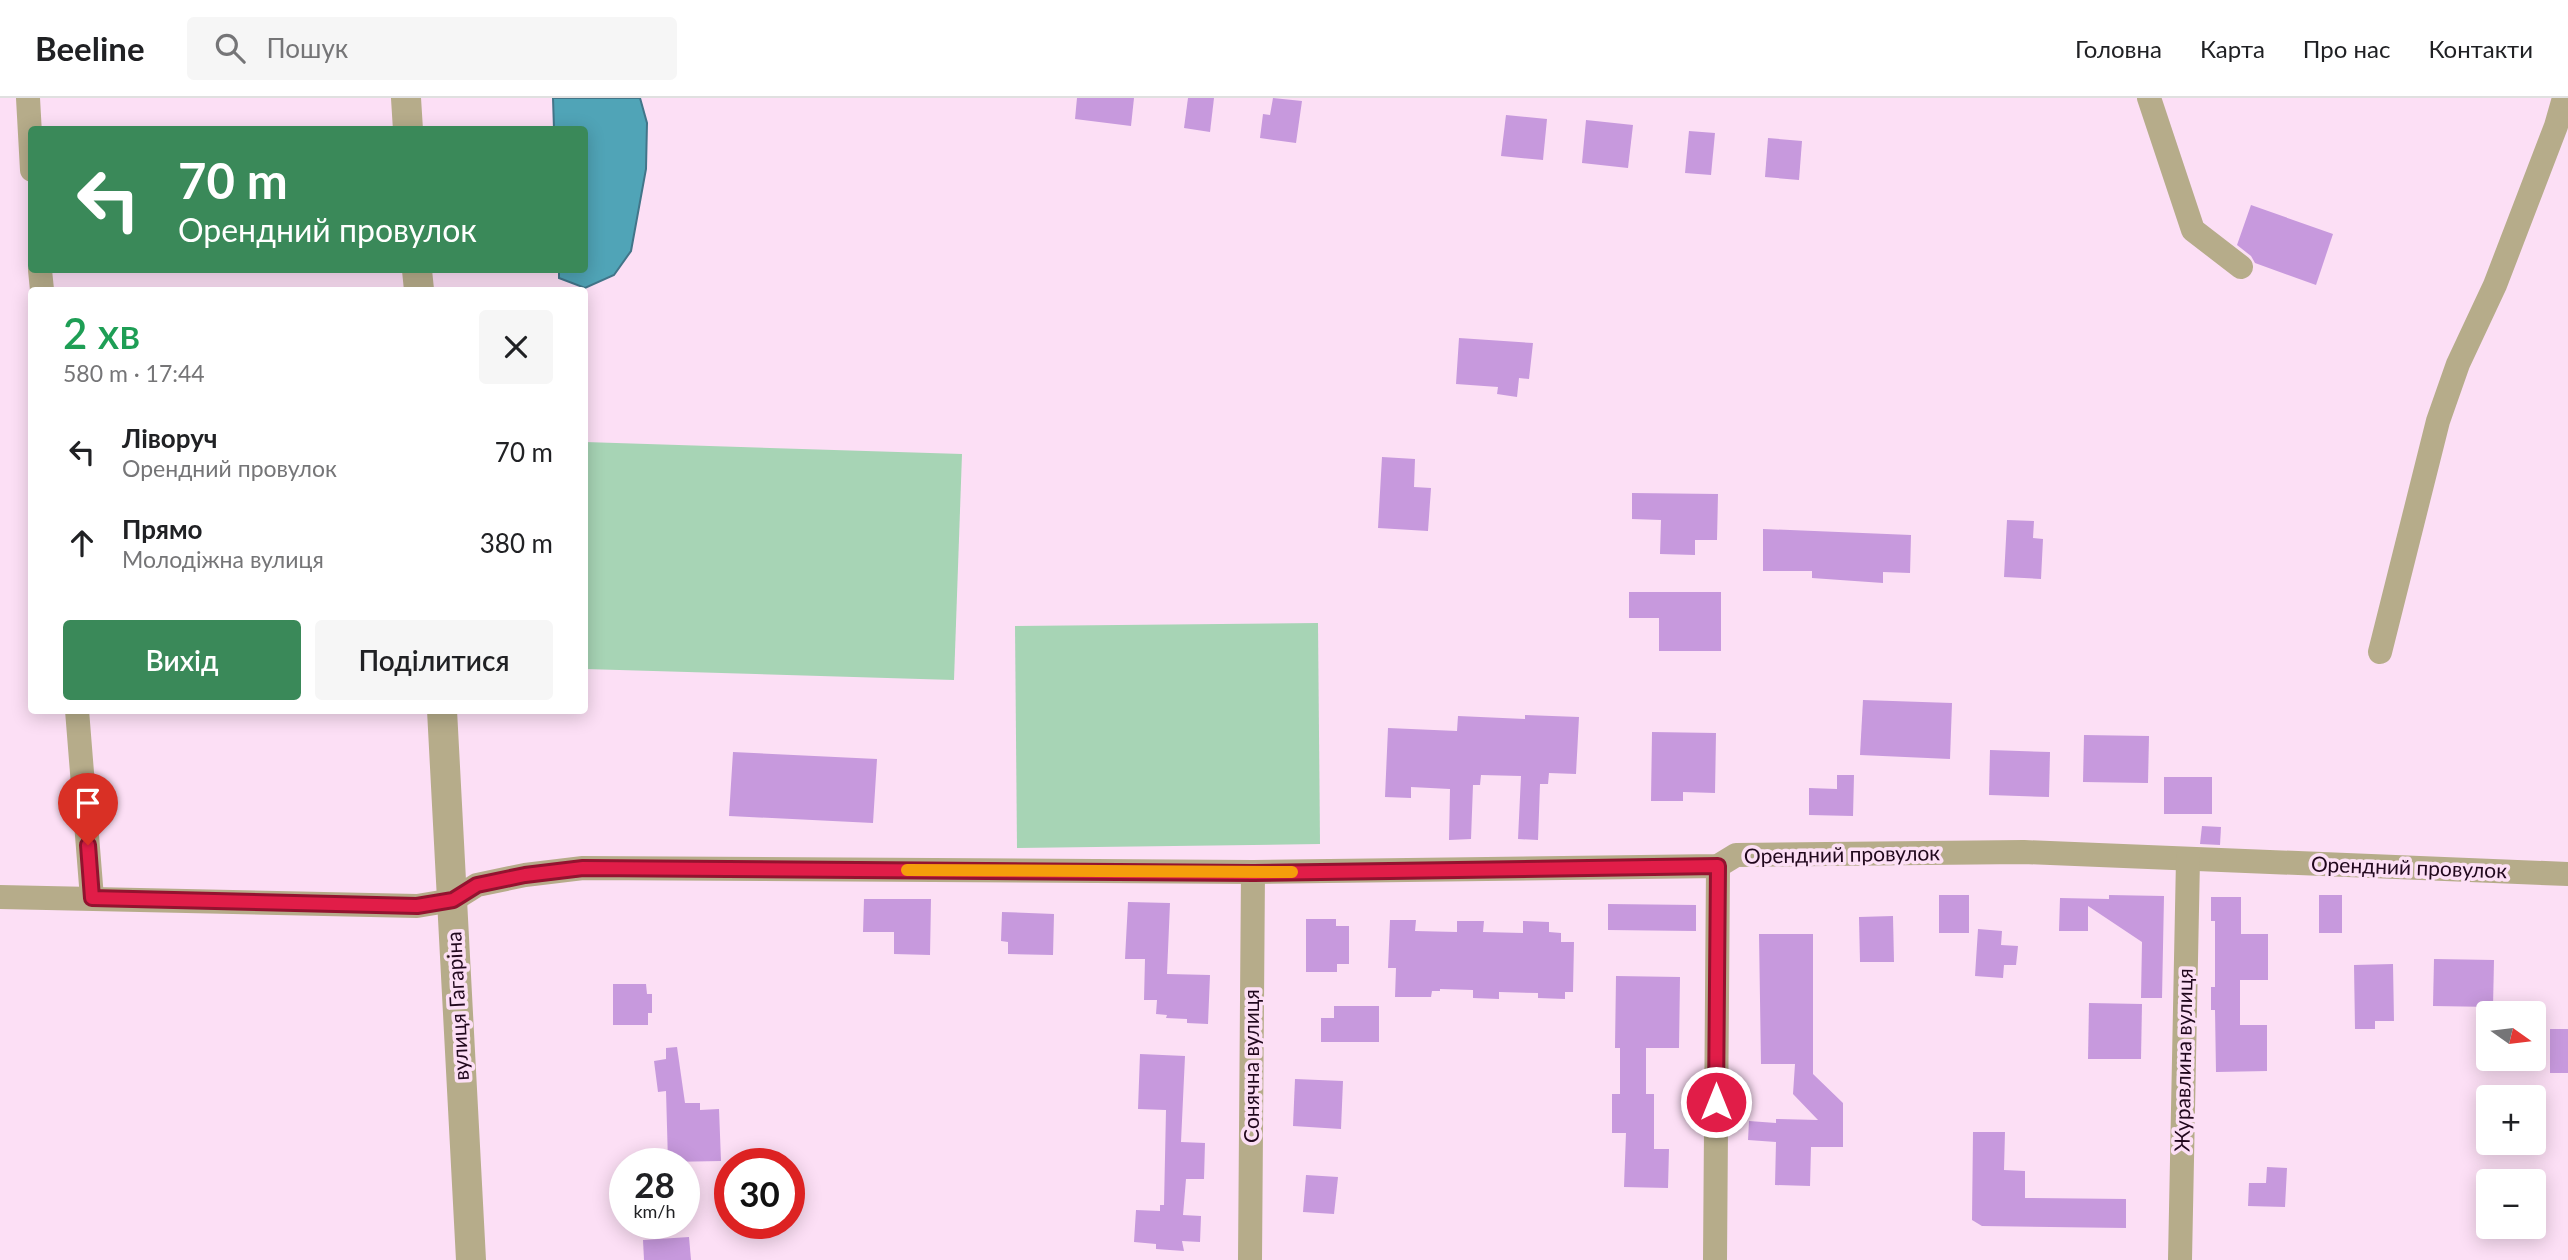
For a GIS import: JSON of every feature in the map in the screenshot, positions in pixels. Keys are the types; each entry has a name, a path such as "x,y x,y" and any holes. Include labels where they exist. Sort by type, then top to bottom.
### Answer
{"street":[{"path":"28,98 30,126"},
{"path":"406,98 408,126"},
{"path":"2149,98 2193,230 2241,267"},
{"path":"2380,652 2438,421 2458,364 2562,129 2564,98"},
{"path":"77,714 92,898"},
{"name":"вулиця Гагаріна","path":"442,714 471,1260"},
{"name":"Орендний провулок","path":"0,897 417,906 453,900 477,885 525,875 583,868 1254,873 1718,866 1736,855 2024,852 2568,874"},
{"name":"Журавлина вулиця","path":"2180,1260 2188,859"},
{"path":"1715,1260 1718,866"},
{"name":"Сонячна вулиця","path":"1250,1260 1254,873"}],"green space":[{"path":"588,442 962,454 954,680 588,669"},
{"path":"1318,623 1320,844 1017,848 1015,626"}],"water":[{"path":"553,98 640,98 647,123 646,169 631,251 614,275 587,287 559,278 559,273 588,273 588,126 554,126"}],"building":[{"path":"1077,98 1134,98 1131,126 1075,119"},
{"path":"1188,98 1214,98 1210,132 1184,128"},
{"path":"1273,98 1302,101 1296,143 1260,138 1263,114 1270,115"},
{"path":"1506,115 1547,119 1543,160 1501,156"},
{"path":"1586,120 1633,125 1628,168 1582,163"},
{"path":"1689,131 1715,133 1711,175 1685,173"},
{"path":"1768,138 1802,141 1799,180 1765,177"},
{"path":"2251,205 2333,234 2316,285 2255,263 2251,256 2237,245"},
{"path":"1459,338 1533,343 1529,379 1519,378 1517,397 1497,394 1498,387 1456,384"},
{"path":"1382,457 1415,459 1414,487 1431,488 1428,531 1378,528"},
{"path":"1632,493 1718,494 1717,540 1695,540 1695,555 1660,554 1661,520 1632,519"},
{"path":"2007,520 2034,521 2033,538 2043,539 2041,579 2004,577"},
{"path":"1763,529 1911,535 1910,573 1883,572 1883,583 1812,578 1812,571 1763,571"},
{"path":"1629,592 1721,592 1721,651 1659,651 1659,618 1629,618"},
{"path":"1863,700 1952,703 1950,759 1860,755"},
{"path":"1525,715 1579,717 1576,774 1549,773 1548,784 1540,784 1538,840 1518,839 1521,776 1481,775 1480,785 1473,785 1471,839 1449,840 1450,789 1411,787 1411,798 1385,797 1388,728 1457,731 1458,716 1525,719"},
{"path":"1652,732 1716,733 1715,793 1683,792 1683,801 1651,801"},
{"path":"2084,735 2149,736 2148,783 2083,782"},
{"path":"1990,750 2050,752 2049,797 1989,795"},
{"path":"733,752 877,759 873,823 729,816"},
{"path":"1837,775 1854,775 1853,816 1809,815 1809,788 1837,789"},
{"path":"2164,777 2212,777 2212,814 2164,814"},
{"path":"2202,826 2221,827 2220,845 2200,844"},
{"path":"1939,895 1969,895 1969,933 1939,933"},
{"path":"2109,895 2164,896 2162,998 2141,998 2142,942 2088,906 2088,931 2059,931 2060,898 2109,899"},
{"path":"2319,895 2342,895 2342,933 2319,933"},
{"path":"2211,897 2241,897 2241,934 2268,934 2268,980 2240,980 2240,1025 2267,1025 2267,1071 2216,1072 2215,1010 2211,1010 2211,987 2215,987 2215,921 2211,921"},
{"path":"864,899 931,899 930,955 894,954 894,932 863,932"},
{"path":"1128,902 1170,903 1167,974 1210,975 1208,1024 1166,1018 1167,1015 1156,1014 1157,1000 1144,1000 1145,959 1125,959"},
{"path":"1608,904 1696,905 1696,931 1608,930"},
{"path":"1002,912 1054,914 1053,955 1008,954 1008,942 1001,941"},
{"path":"1893,916 1894,962 1860,962 1859,917"},
{"path":"1306,919 1336,919 1336,926 1349,926 1349,964 1337,964 1337,972 1306,972"},
{"path":"1390,920 1416,920 1415,931 1457,932 1457,921 1484,921 1483,932 1523,933 1523,921 1549,922 1549,932 1561,933 1561,942 1574,942 1573,992 1565,992 1565,999 1538,998 1538,993 1499,992 1499,999 1473,998 1473,990 1440,989 1432,991 1431,997 1395,997 1396,968 1388,968"},
{"path":"1978,929 2002,931 2001,945 2018,946 2016,965 2004,965 2003,978 1975,976"},
{"path":"1759,934 1813,934 1813,1074 1843,1103 1843,1147 1811,1147 1810,1186 1775,1185 1776,1142 1748,1140 1749,1121 1776,1123 1776,1119 1818,1120 1793,1094 1795,1064 1761,1064"},
{"path":"2434,959 2494,960 2493,1001 2476,1001 2476,1007 2433,1006"},
{"path":"2393,964 2394,1021 2375,1021 2375,1029 2355,1029 2354,965"},
{"path":"1616,976 1680,977 1679,1048 1646,1048 1646,1094 1654,1094 1654,1149 1669,1149 1668,1188 1624,1187 1626,1133 1612,1133 1612,1094 1620,1094 1620,1048 1615,1048"},
{"path":"613,984 646,984 647,994 652,994 652,1013 648,1013 648,1025 613,1025"},
{"path":"2089,1003 2142,1004 2141,1059 2088,1059"},
{"path":"1334,1006 1379,1006 1379,1042 1321,1042 1321,1018 1334,1018"},
{"path":"2550,1029 2568,1029 2568,1073 2550,1073"},
{"path":"677,1047 685,1103 700,1103 700,1110 719,1109 720,1148 714,1148 714,1161 700,1161 700,1148 668,1148 666,1091 658,1092 654,1061 666,1059 666,1048"},
{"path":"1140,1054 1185,1056 1181,1142 1205,1143 1204,1179 1186,1179 1183,1215 1201,1216 1200,1242 1182,1241 1184,1251 1156,1249 1156,1244 1134,1242 1136,1210 1160,1211 1160,1205 1164,1205 1166,1110 1138,1109"},
{"path":"1295,1079 1343,1081 1341,1129 1293,1126"},
{"path":"1973,1132 2005,1132 2004,1170 2025,1171 2025,1198 2126,1199 2126,1228 1982,1226 1972,1220"},
{"path":"2267,1167 2287,1168 2285,1207 2248,1206 2249,1183 2266,1183"},
{"path":"1306,1175 1338,1177 1334,1214 1303,1212"},
{"path":"689,1239 691,1260 644,1260 643,1240"}],"slow traffic":[{"path":"907,870 1292,872"}],"route":[{"path":"88,845 92,898 314,905 417,906 453,900 477,885 525,875 583,868 1254,873 1718,866 1716,1102"}]}
